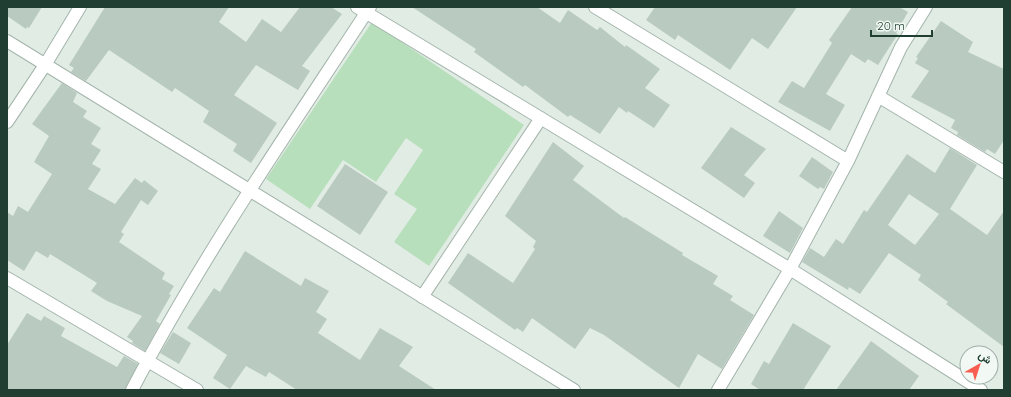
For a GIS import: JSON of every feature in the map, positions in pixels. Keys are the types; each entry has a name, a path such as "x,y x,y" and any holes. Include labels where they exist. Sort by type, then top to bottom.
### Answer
{"street":[{"path":"7,122 45,65 80,7"},
{"path":"594,7 848,161"},
{"path":"718,390 790,269 848,161 901,47 926,7"},
{"path":"132,390 147,361 250,191 364,9 790,269 981,390"},
{"path":"7,41 574,390"},
{"path":"878,96 1004,172"},
{"path":"422,297 541,118"},
{"path":"7,278 197,390"}],"green space":[{"path":"372,22 524,125 429,266 394,242 417,209 394,194 423,150 406,138 376,182 343,160 310,209 266,179"}],"building":[{"path":"7,7 42,7 29,28 27,27 26,29 7,16"},
{"path":"105,7 229,7 219,22 246,42 262,19 281,32 300,7 331,7 342,14 302,66 310,71 298,90 256,65 234,95 277,123 251,163 233,151 237,144 203,122 209,111 175,88 172,92 109,50 86,81 71,72 74,68 69,65"},
{"path":"412,7 537,7 560,23 568,10 597,30 600,27 625,47 626,45 660,69 645,88 670,105 654,128 628,111 627,113 619,107 600,134 570,115 568,117 525,85 523,87 474,52 476,49"},
{"path":"655,7 797,7 768,49 752,38 730,70 678,35 675,40 646,20"},
{"path":"852,7 899,7 908,12 896,33 898,34 878,65 868,59 865,63 851,54 826,94 845,105 830,131 778,102 792,81 804,88 832,43 829,40"},
{"path":"941,21 973,42 968,52 1004,69 1004,140 995,154 987,149 985,152 957,135 958,132 951,128 955,120 911,97 929,71 915,63 918,58 916,57"},
{"path":"62,83 77,93 73,102 87,111 83,117 101,128 91,144 101,150 92,164 101,169 88,189 115,204 135,178 142,183 144,180 158,191 148,205 141,200 121,232 124,234 119,242 165,273 162,279 174,286 169,294 171,295 156,321 160,324 145,351 132,343 133,341 127,337 142,316 107,301 91,291 97,283 50,254 48,258 36,251 24,271 7,260 7,212 13,216 18,206 28,212 52,174 34,162 49,136 32,124"},
{"path":"731,127 766,149 744,175 755,183 744,198 701,168"},
{"path":"553,142 584,166 573,180 624,218 625,217 683,253 682,255 718,276 713,284 733,296 730,300 754,315 722,369 698,354 679,388 604,335 590,328 575,349 532,318 523,332 517,328 515,330 448,283 468,253 513,283 535,249 533,247 536,241 505,216"},
{"path":"950,148 977,165 950,209 987,235 1004,211 1004,347 946,304 948,302 918,280 921,275 889,253 860,294 849,287 848,290 802,262 810,248 824,257 836,239 843,244 864,210 867,212 907,154 935,173","holes":["909,194 939,214 915,245 888,225"]},
{"path":"812,157 833,172 824,189 820,187 818,189 799,176"},
{"path":"345,164 388,192 360,235 317,206"},
{"path":"779,211 803,228 790,253 763,236"},
{"path":"245,251 301,286 305,278 329,291 316,312 327,319 318,333 360,360 380,328 413,347 399,366 436,390 297,390 269,372 266,377 246,366 230,389 213,378 227,355 187,328 214,288 220,292"},
{"path":"27,313 41,321 44,316 65,328 61,336 117,367 124,356 138,364 125,390 7,390 7,345"},
{"path":"793,323 831,346 803,390 760,390 751,384 764,361 769,364"},
{"path":"173,332 191,343 179,364 160,353"},
{"path":"871,341 919,376 909,390 836,390"}]}
